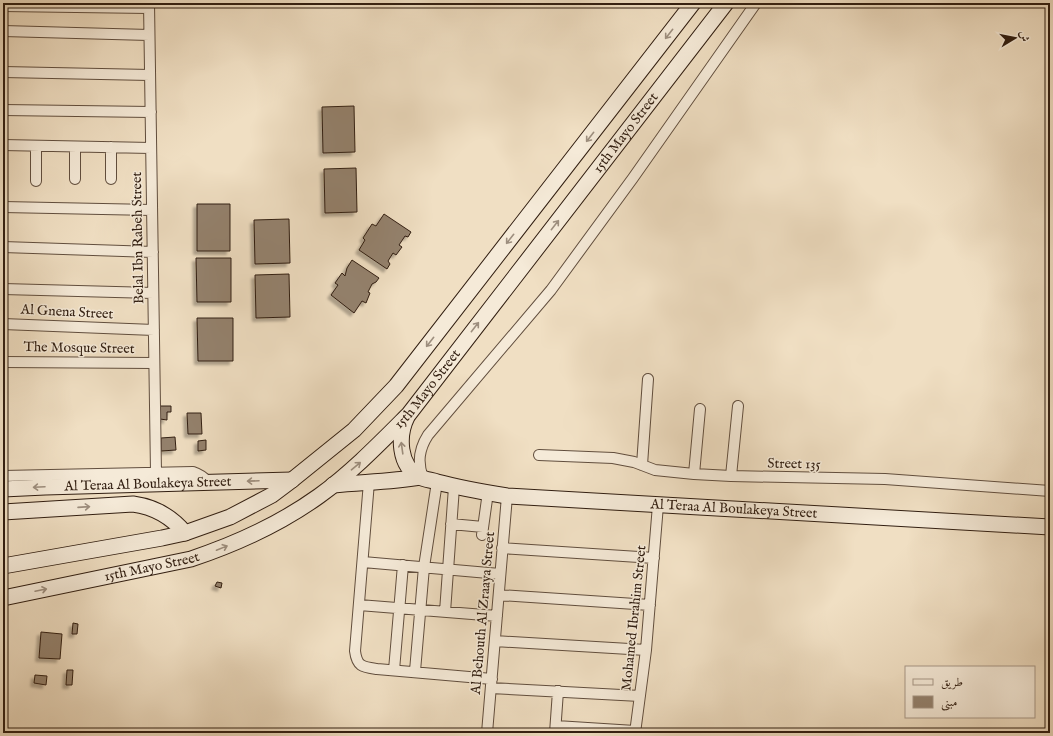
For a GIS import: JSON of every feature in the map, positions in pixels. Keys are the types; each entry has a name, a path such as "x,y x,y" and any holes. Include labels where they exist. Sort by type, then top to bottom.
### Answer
{"main road":[{"name":"15th Mayo Street","path":"3,566 154,540 185,533 230,518 272,495 354,430 396,386 693,3"},
{"name":"15th Mayo Street","path":"3,598 191,559 246,538 273,524 319,496 367,456 409,414 726,3"},
{"name":"Al Teraa Al Boulakeya Street","path":"409,414 402,430 401,448 407,465 413,472 426,479 454,487 506,496 1050,527"},
{"name":"Al Teraa Al Boulakeya Street","path":"332,485 426,479"},
{"name":"Al Teraa Al Boulakeya Street","path":"3,489 292,480"},
{"name":"Al Teraa Al Boulakeya Street","path":"3,512 133,504 160,511 174,521 185,533"}],"street":[{"path":"415,672 424,567 426,479 420,471 421,448 428,435 551,290 633,178 756,3"},
{"path":"3,6 149,6"},
{"name":"Belal Ibn Rabeh Street","path":"149,6 156,473"},
{"path":"3,31 150,34"},
{"path":"3,72 150,75"},
{"path":"3,110 151,112"},
{"path":"3,145 151,148"},
{"path":"36,146 36,180"},
{"path":"75,146 76,179"},
{"path":"111,147 111,179"},
{"path":"3,207 152,210"},
{"path":"3,247 152,252"},
{"path":"3,289 153,293"},
{"name":"Al Gnena Street","path":"3,324 154,330"},
{"name":"The Mosque Street","path":"3,362 154,363"},
{"path":"642,465 648,379"},
{"path":"730,476 738,406"},
{"path":"694,474 700,409"},
{"name":"Street 135","path":"539,455 613,458 629,461 655,470 694,474 906,480 1050,491"},
{"path":"3,476 193,472 199,474 208,482"},
{"path":"369,482 355,651 356,660 360,665 558,691 640,696"},
{"path":"445,612 454,487"},
{"path":"451,524 483,531 488,492"},
{"name":"Al Behouth Al Zraaya Street","path":"488,733 506,496"},
{"name":"Mohamed Ibrahim Street","path":"635,732 646,650 658,505"},
{"path":"502,548 654,558"},
{"path":"363,562 500,574"},
{"path":"394,670 403,565"},
{"path":"498,594 650,605"},
{"path":"359,605 497,616"},
{"path":"495,642 646,650"},
{"path":"558,691 555,729 635,732"}],"building":[{"path":"354,106 355,152 323,153 322,107"},
{"path":"356,168 357,212 325,213 324,169"},
{"path":"197,204 230,204 230,251 197,251"},
{"path":"384,214 411,232 408,237 405,236 399,245 402,247 396,255 393,253 388,261 390,264 387,269 359,250 365,240 363,238 372,224 376,226"},
{"path":"289,219 290,263 255,264 254,220"},
{"path":"196,258 231,258 231,302 197,302"},
{"path":"352,260 379,278 372,284 368,292 370,293 366,303 362,301 354,313 331,295 338,285 335,283 342,273 345,276 347,268"},
{"path":"289,274 290,317 256,318 255,275"},
{"path":"197,318 233,318 233,361 198,361"},
{"path":"160,406 171,406 171,412 167,412 167,420 160,419"},
{"path":"187,413 201,413 202,434 188,434"},
{"path":"175,437 176,450 161,451 161,438"},
{"path":"206,440 206,450 198,451 198,441"},
{"path":"217,582 222,583 221,588 215,586"},
{"path":"73,623 78,624 77,634 72,634"},
{"path":"41,632 62,634 60,659 39,658"},
{"path":"67,670 73,670 72,685 66,685"},
{"path":"35,675 47,676 46,685 34,683"}]}
